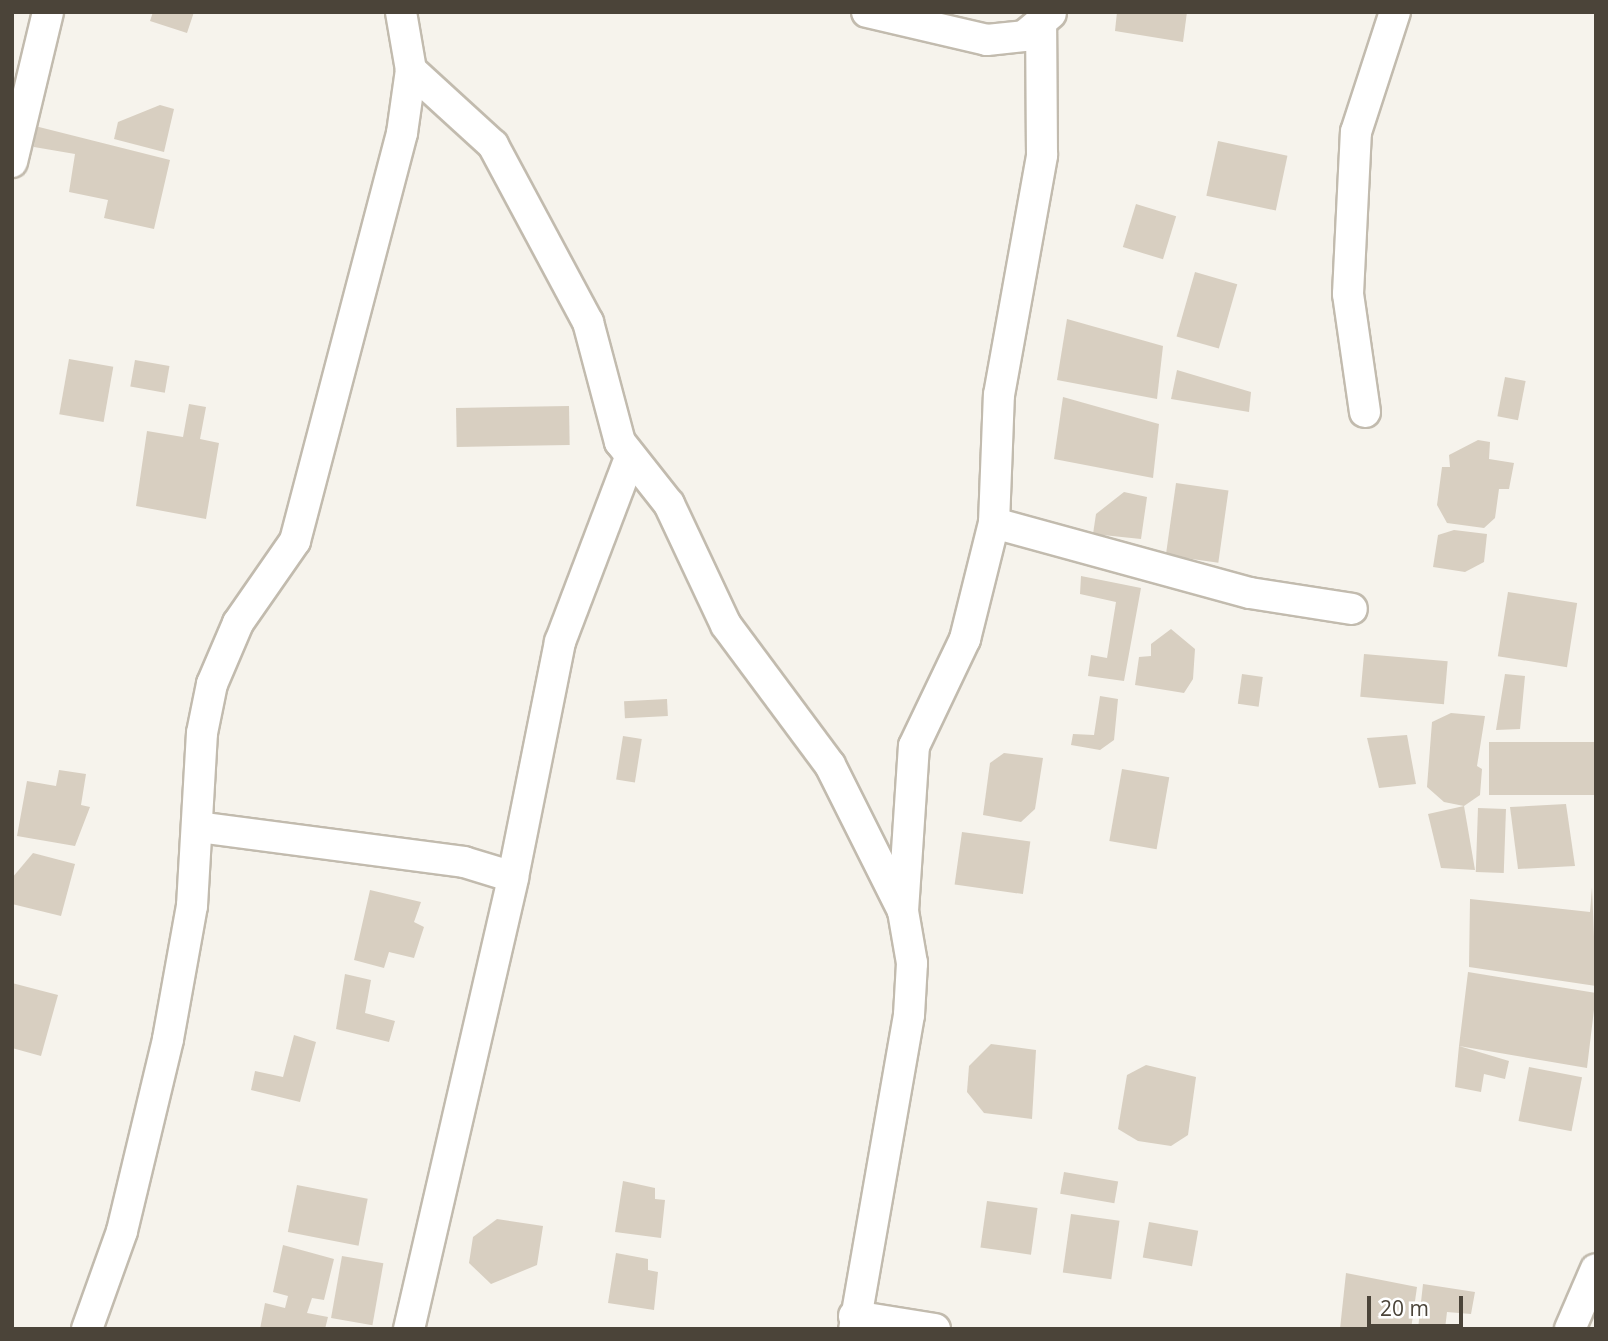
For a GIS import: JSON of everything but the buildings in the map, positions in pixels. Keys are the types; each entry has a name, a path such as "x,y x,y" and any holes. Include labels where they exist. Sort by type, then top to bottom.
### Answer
{"street":[{"path":"12,162 47,12"},
{"path":"87,1329 122,1231 168,1039 192,906 202,733 212,684 238,623 295,541 313,488 330,397 402,133 411,70 401,12"},
{"path":"867,12 987,40 1024,36 1046,19"},
{"path":"1365,412 1348,294 1356,132 1395,12"},
{"path":"935,1329 854,1322 909,1015 912,962 903,911 914,746 965,639 994,523 999,395 1042,155 1046,19"},
{"path":"411,70 493,145 588,321 629,458 669,504 726,625 830,765 903,911"},
{"path":"409,1329 513,877 559,642 629,458"},
{"path":"994,523 1250,593 1352,609"},
{"path":"198,827 464,862 513,877"},
{"path":"1570,1329 1596,1269"}]}
